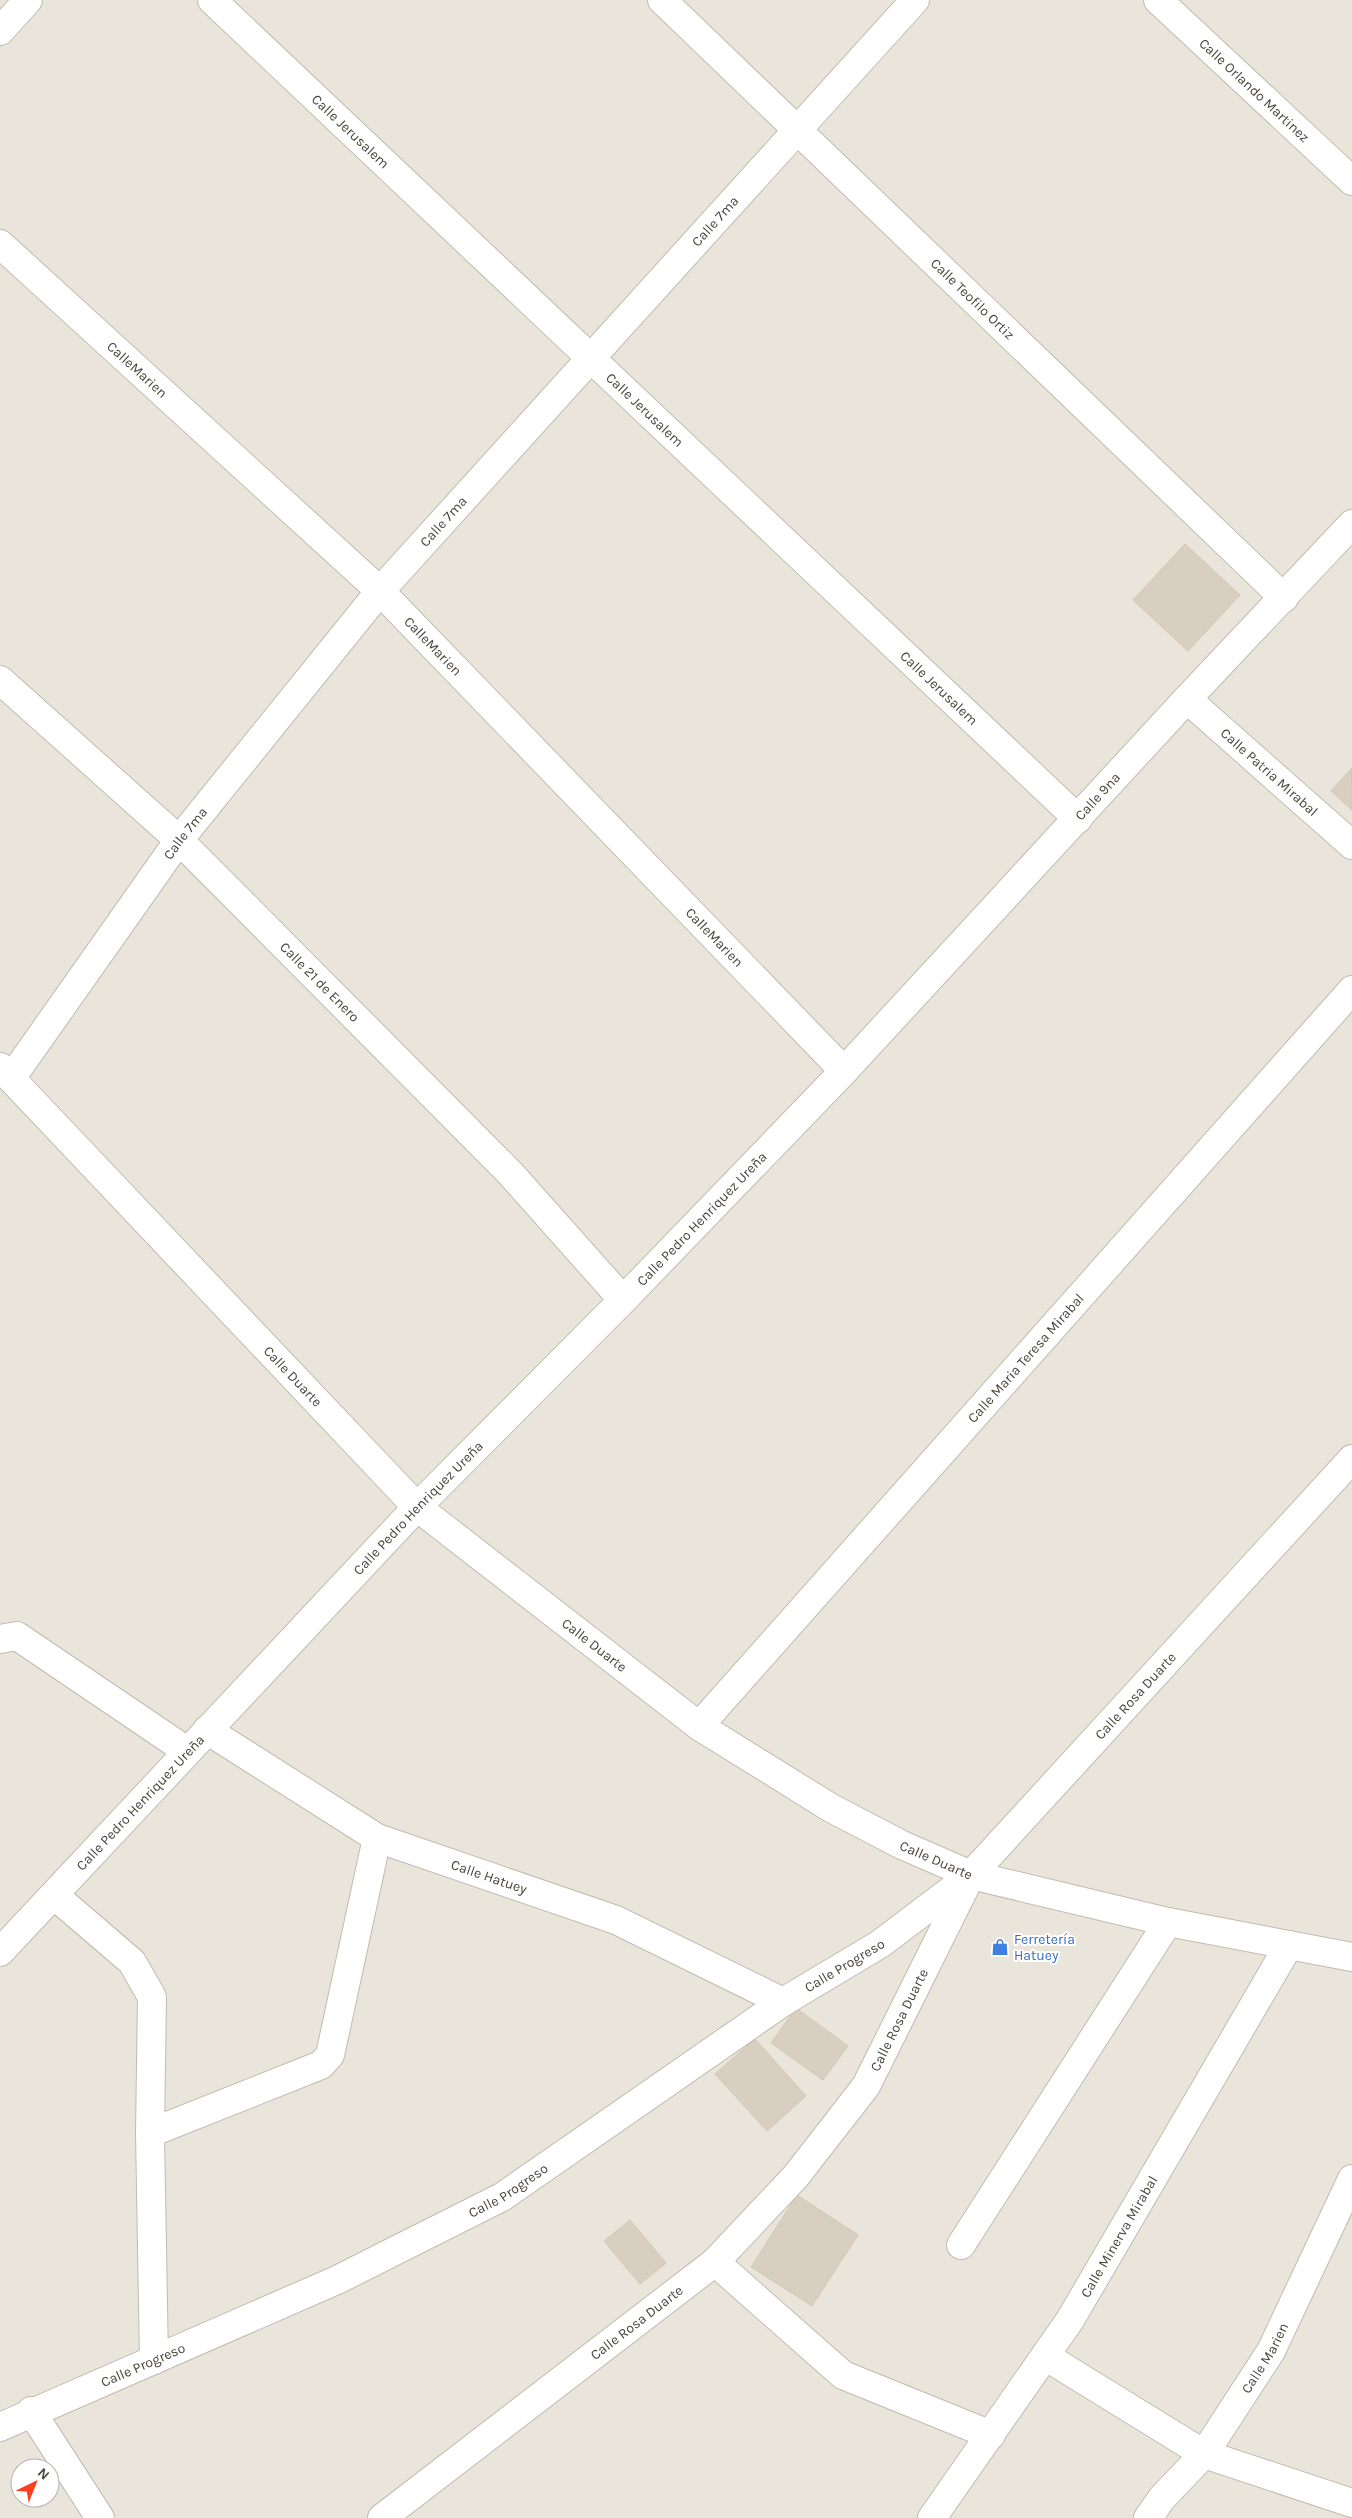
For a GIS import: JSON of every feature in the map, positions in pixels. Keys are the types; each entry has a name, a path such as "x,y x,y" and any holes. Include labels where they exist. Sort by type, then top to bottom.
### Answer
{"street":[{"path":"0,31 28,0"},
{"name":"Calle Jerusalem","path":"212,0 1078,819"},
{"name":"Calle Teofilo Ortiz","path":"662,0 1284,598"},
{"name":"Calle 7ma","path":"6,1072 178,840 380,591 915,0"},
{"name":"Calle Orlando Martinez","path":"1158,0 1352,181"},
{"name":"CalleMarien","path":"0,244 380,591 844,1070"},
{"name":"Calle 9na","path":"844,1070 1187,699 1352,524"},
{"name":"Calle 21 de Enero","path":"0,680 178,840 510,1174 623,1300"},
{"name":"Calle Patria Mirabal","path":"1187,699 1352,845"},
{"name":"Calle Maria Teresa Mirabal","path":"699,1726 1352,990"},
{"name":"Calle Pedro Henriquez Ureña","path":"0,1952 417,1507 623,1300 844,1070"},
{"name":"Calle Duarte","path":"6,1072 417,1507 699,1726 831,1808 902,1845 971,1875 1168,1922 1290,1945 1349,1953"},
{"name":"Calle Rosa Duarte","path":"382,2518 715,2262 796,2176 866,2086 971,1875 1352,1459"},
{"path":"0,1639 17,1636 187,1751"},
{"name":"Calle Hatuey","path":"207,1730 377,1838 616,1920 783,2002"},
{"path":"150,2133 321,2065 330,2055 377,1838"},
{"name":"Calle Progreso","path":"0,2427 31,2411 154,2360 337,2280 502,2197 783,2002 880,1944 971,1875"},
{"path":"54,1895 132,1962 152,1996 150,2133 154,2360"},
{"path":"961,2245 1168,1922"},
{"name":"Calle Minerva Mirabal","path":"932,2518 1070,2320 1290,1945"},
{"name":"Calle Marien","path":"1148,2518 1162,2498 1204,2454 1271,2351 1352,2179"},
{"path":"715,2262 843,2375 990,2435"},
{"path":"1045,2356 1204,2454 1352,2503"},
{"path":"31,2411 100,2518"}],"shaded area":[{"path":"0,0 1352,0 1352,2518 0,2518"}],"building":[{"path":"1185,544 1240,595 1188,651 1133,600"},
{"path":"1352,768 1352,810 1331,791"},
{"path":"796,2008 848,2046 823,2080 771,2043"},
{"path":"755,2039 806,2096 767,2131 715,2074"},
{"path":"797,2195 858,2235 812,2306 751,2267"},
{"path":"630,2220 666,2263 640,2284 604,2241"}],"place":[{"name":"Ferretería Hatuey","path":"1000,1947"}]}
